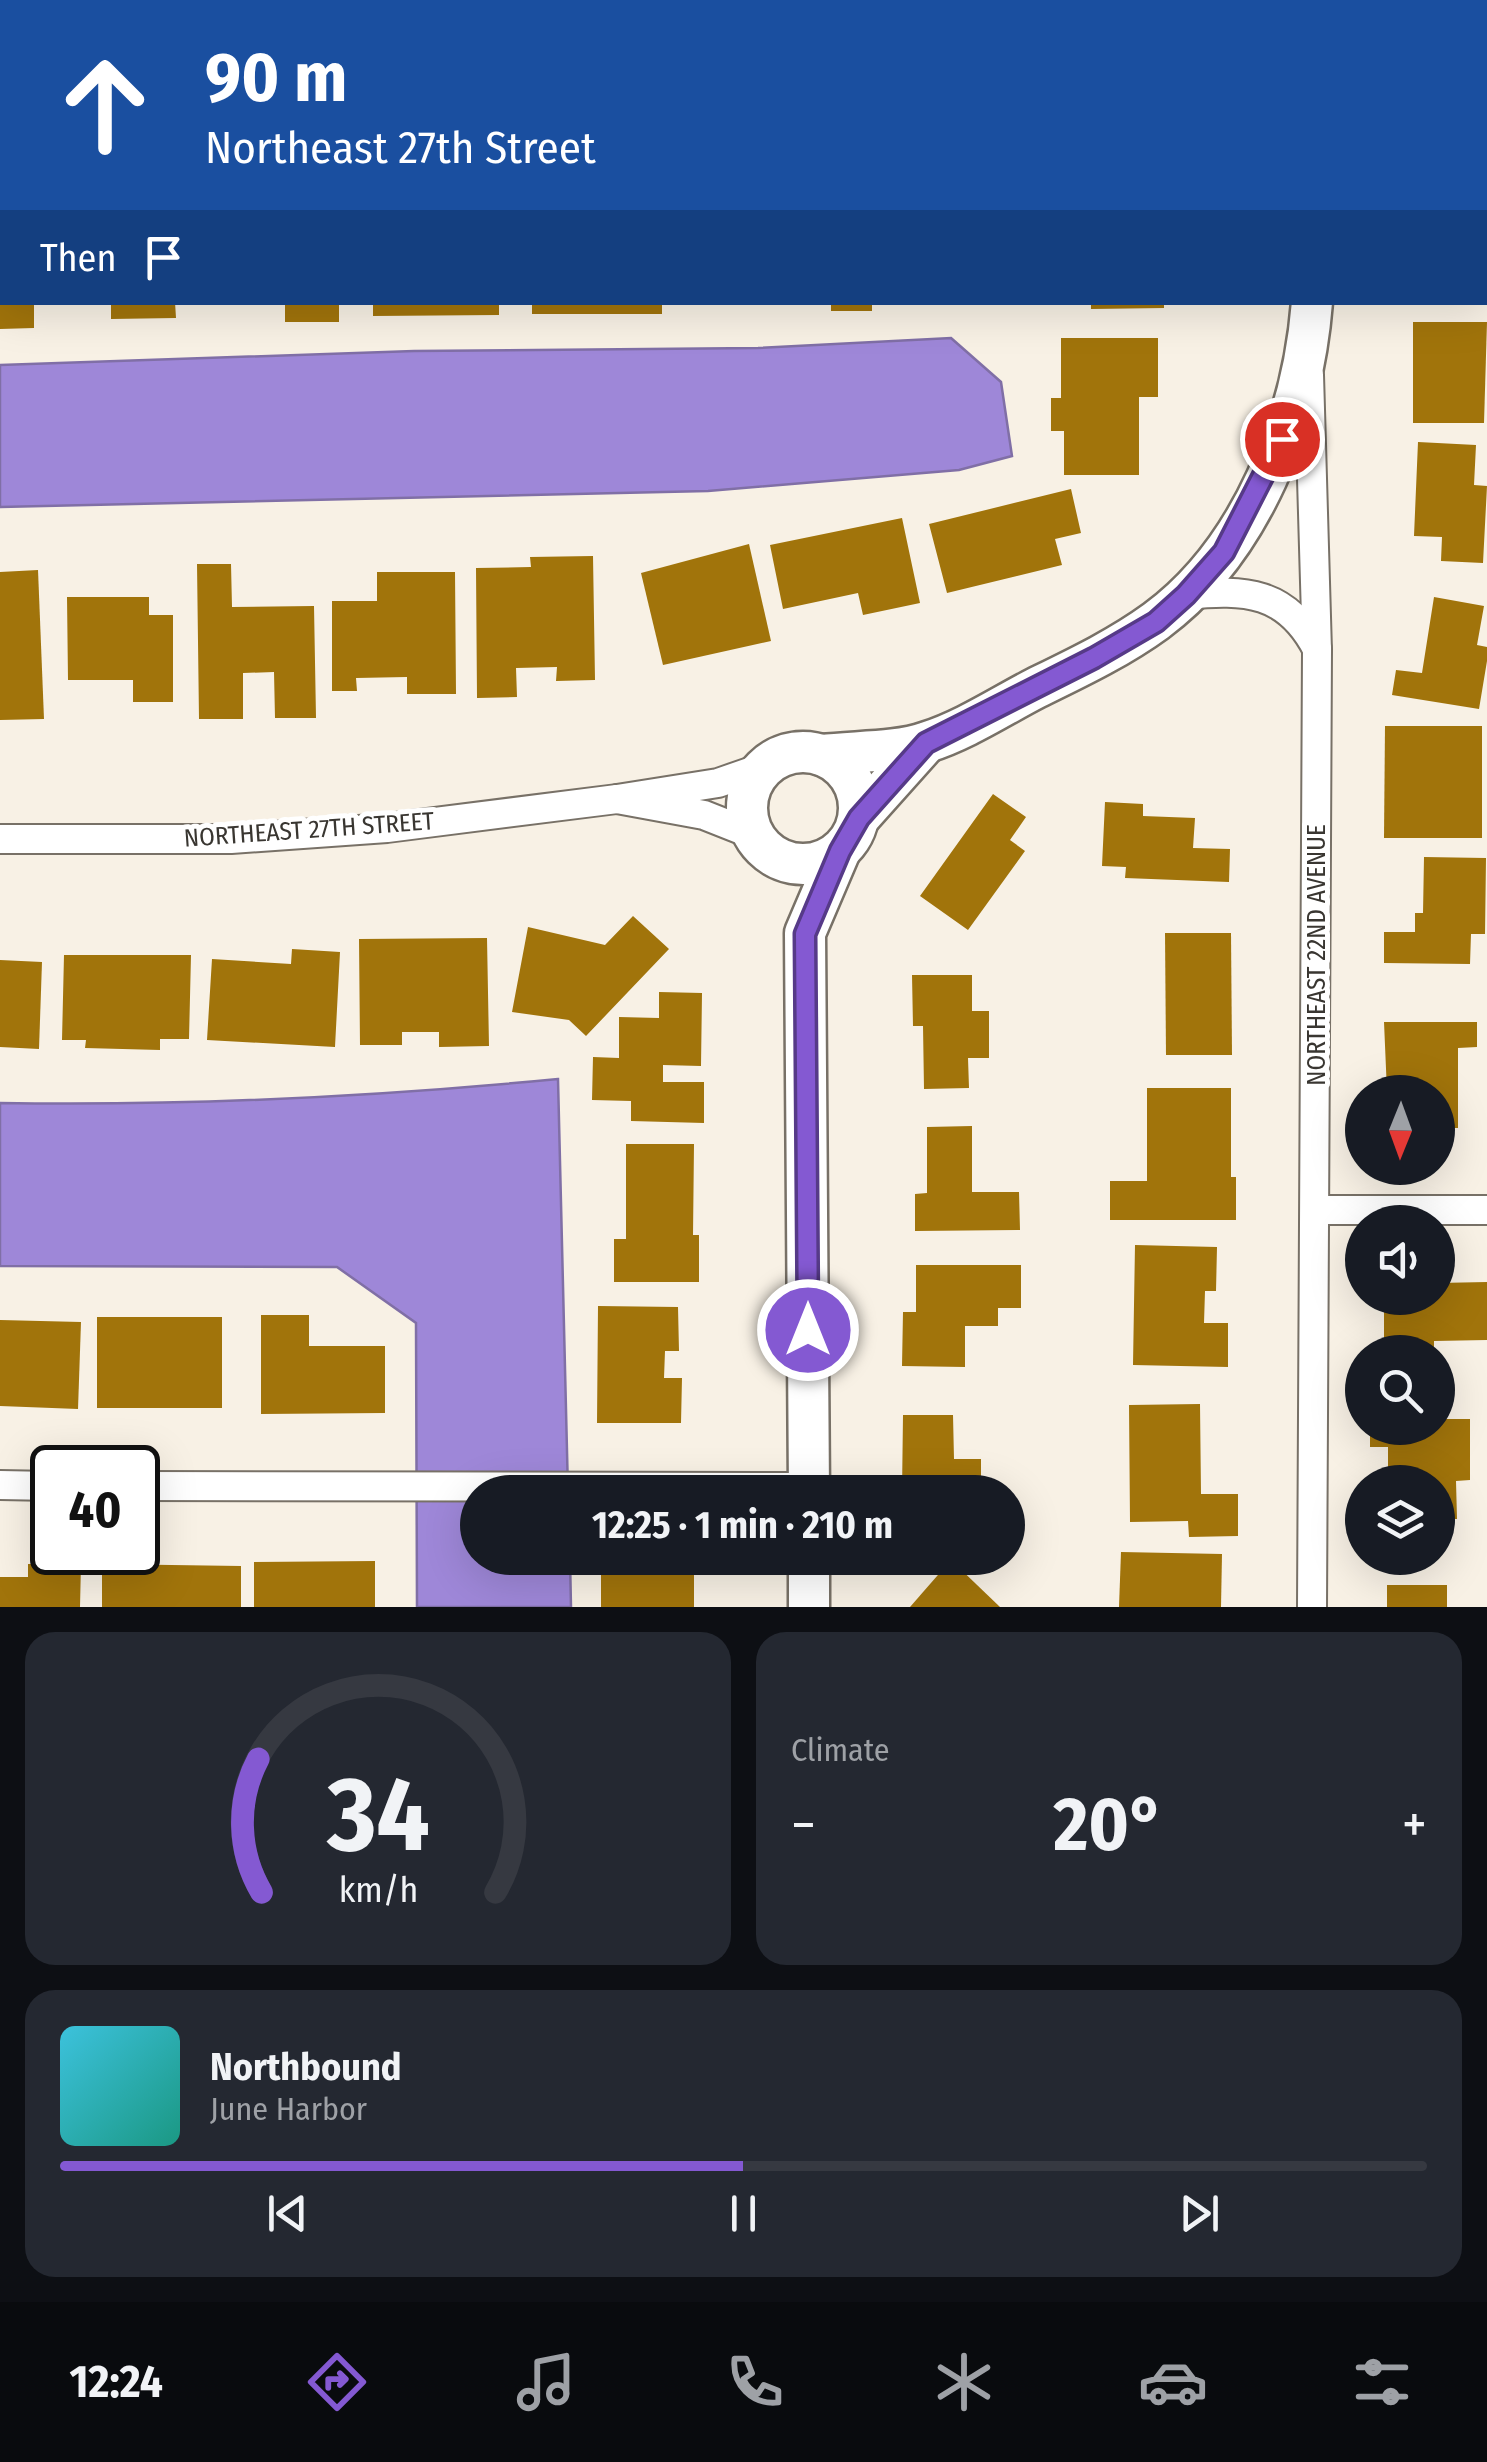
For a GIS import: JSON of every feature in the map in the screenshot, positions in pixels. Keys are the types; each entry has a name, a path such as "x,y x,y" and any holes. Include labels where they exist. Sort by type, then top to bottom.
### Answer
{"street":[{"name":"NORTHEAST 22ND AVENUE","path":"1312,305 1308,354 1318,650 1318,1210 1312,1607"},
{"path":"805,934 746,810 750,787 764,766 801,751 822,754 926,743 1156,622 1224,552 1260,488 1290,418 1308,354"},
{"path":"1186,595 1246,594 1283,605 1308,631 1318,650"},
{"path":"760,843 804,864 849,835 926,743"},
{"path":"809,1475 805,934 849,835 859,798 852,780 822,754"},
{"name":"NORTHEAST 27TH STREET","path":"0,838 230,839 387,828 718,783 764,766"},
{"name":"NORTHEAST 27TH STREET","path":"618,799 704,815 760,843"},
{"path":"1318,1210 1487,1210"},
{"path":"0,1486 30,1486"},
{"path":"160,1486 460,1486"},
{"path":"809,1575 809,1607"}],"shaded area":[{"path":"951,338 1001,382 1012,456 959,470 708,491 0,507 0,365 414,351 758,348"},
{"path":"558,1079 568,1475 460,1475 460,1575 570,1575 571,1607 417,1607 416,1323 337,1267 0,1266 0,1103 140,1103 419,1091"}],"building":[{"path":"0,305 34,305 34,328 0,329"},
{"path":"111,305 175,305 176,318 111,319"},
{"path":"285,305 339,305 339,322 285,322"},
{"path":"373,305 499,305 499,315 373,316"},
{"path":"532,305 662,305 662,314 532,314"},
{"path":"831,305 872,305 872,311 831,311"},
{"path":"1091,305 1164,305 1164,308 1091,309"},
{"path":"1413,322 1487,322 1484,423 1413,423"},
{"path":"1061,338 1158,338 1158,397 1139,397 1139,475 1064,475 1064,431 1051,431 1051,398 1061,398"},
{"path":"1418,442 1476,445 1474,485 1487,486 1483,563 1441,561 1442,537 1414,536"},
{"path":"1071,489 1081,533 1055,539 1062,565 947,593 929,524"},
{"path":"902,518 920,603 863,615 858,593 783,609 770,545"},
{"path":"749,544 771,641 663,665 641,573"},
{"path":"593,556 595,680 556,681 557,667 516,668 517,697 477,698 476,568 531,567 530,557"},
{"path":"197,564 231,564 232,607 314,606 316,718 275,718 274,672 243,673 243,719 199,719"},
{"path":"38,570 44,719 0,720 0,572"},
{"path":"377,572 455,572 456,694 407,694 407,677 356,678 357,691 332,691 332,601 377,601"},
{"path":"67,597 149,597 149,615 173,615 173,702 133,702 133,680 68,680"},
{"path":"1434,597 1484,606 1477,645 1487,647 1487,661 1479,709 1392,695 1396,670 1422,673"},
{"path":"1385,726 1482,726 1482,838 1384,838"},
{"path":"993,794 1026,817 1010,840 1025,851 968,930 920,896"},
{"path":"1105,802 1143,804 1143,816 1195,818 1193,848 1230,849 1229,882 1125,878 1126,867 1102,866"},
{"path":"1424,857 1486,858 1485,934 1471,934 1470,964 1384,963 1384,932 1415,932 1415,913 1423,913"},
{"path":"633,916 669,949 586,1036 569,1020 512,1012 528,927 605,945"},
{"path":"1165,933 1231,933 1232,1055 1166,1055"},
{"path":"487,938 489,1046 439,1047 439,1032 402,1032 402,1045 360,1045 359,939"},
{"path":"292,949 340,952 335,1047 207,1040 212,959 291,964"},
{"path":"64,955 191,955 189,1039 160,1039 160,1050 85,1048 86,1040 62,1040"},
{"path":"0,960 42,962 39,1049 0,1047"},
{"path":"912,975 972,975 972,1011 989,1011 989,1058 968,1058 969,1088 924,1089 923,1026 913,1026"},
{"path":"659,992 702,993 701,1066 663,1065 663,1082 704,1082 704,1123 631,1121 631,1101 592,1100 593,1057 619,1058 619,1017 659,1018"},
{"path":"1384,1022 1477,1022 1477,1047 1458,1048 1458,1128 1455,1075 1386,1075"},
{"path":"1147,1088 1231,1088 1231,1177 1236,1177 1236,1220 1110,1220 1110,1181 1147,1181"},
{"path":"972,1126 972,1192 1019,1192 1020,1230 915,1231 915,1194 927,1193 927,1127"},
{"path":"626,1144 694,1144 693,1235 699,1235 699,1282 614,1282 614,1239 626,1239"},
{"path":"1135,1245 1217,1247 1216,1291 1205,1291 1204,1323 1228,1323 1228,1367 1133,1365"},
{"path":"916,1265 1021,1265 1021,1308 998,1308 998,1326 965,1326 965,1367 902,1366 903,1312 916,1312"},
{"path":"1487,1282 1487,1340 1455,1341 1455,1335 1384,1335 1384,1315 1455,1315 1455,1283"},
{"path":"598,1306 678,1307 679,1351 665,1351 664,1378 682,1378 681,1423 597,1423"},
{"path":"261,1315 309,1315 309,1346 385,1346 385,1413 261,1414"},
{"path":"97,1317 222,1317 222,1408 97,1408"},
{"path":"0,1320 81,1322 78,1409 0,1406"},
{"path":"1200,1404 1201,1494 1238,1494 1238,1536 1189,1537 1188,1521 1130,1522 1129,1405"},
{"path":"903,1415 953,1415 954,1459 981,1459 981,1475 902,1475"},
{"path":"1455,1419 1470,1419 1470,1480 1456,1481 1457,1519 1455,1465 1388,1465 1388,1447 1370,1447 1455,1445"},
{"path":"1121,1552 1222,1554 1221,1607 1119,1607"},
{"path":"375,1561 375,1607 254,1607 254,1562"},
{"path":"28,1564 30,1575 81,1575 80,1607 0,1607 0,1577 28,1577"},
{"path":"160,1565 241,1566 241,1607 102,1607 102,1575 160,1575"},
{"path":"601,1575 694,1575 694,1607 601,1607"},
{"path":"938,1575 967,1575 1000,1607 910,1607"},
{"path":"1387,1585 1447,1585 1447,1607 1387,1607"}],"route":[{"path":"808,1330 805,934 840,851 859,818 926,743 1094,658 1156,622 1186,595 1224,552 1282,439"}]}
